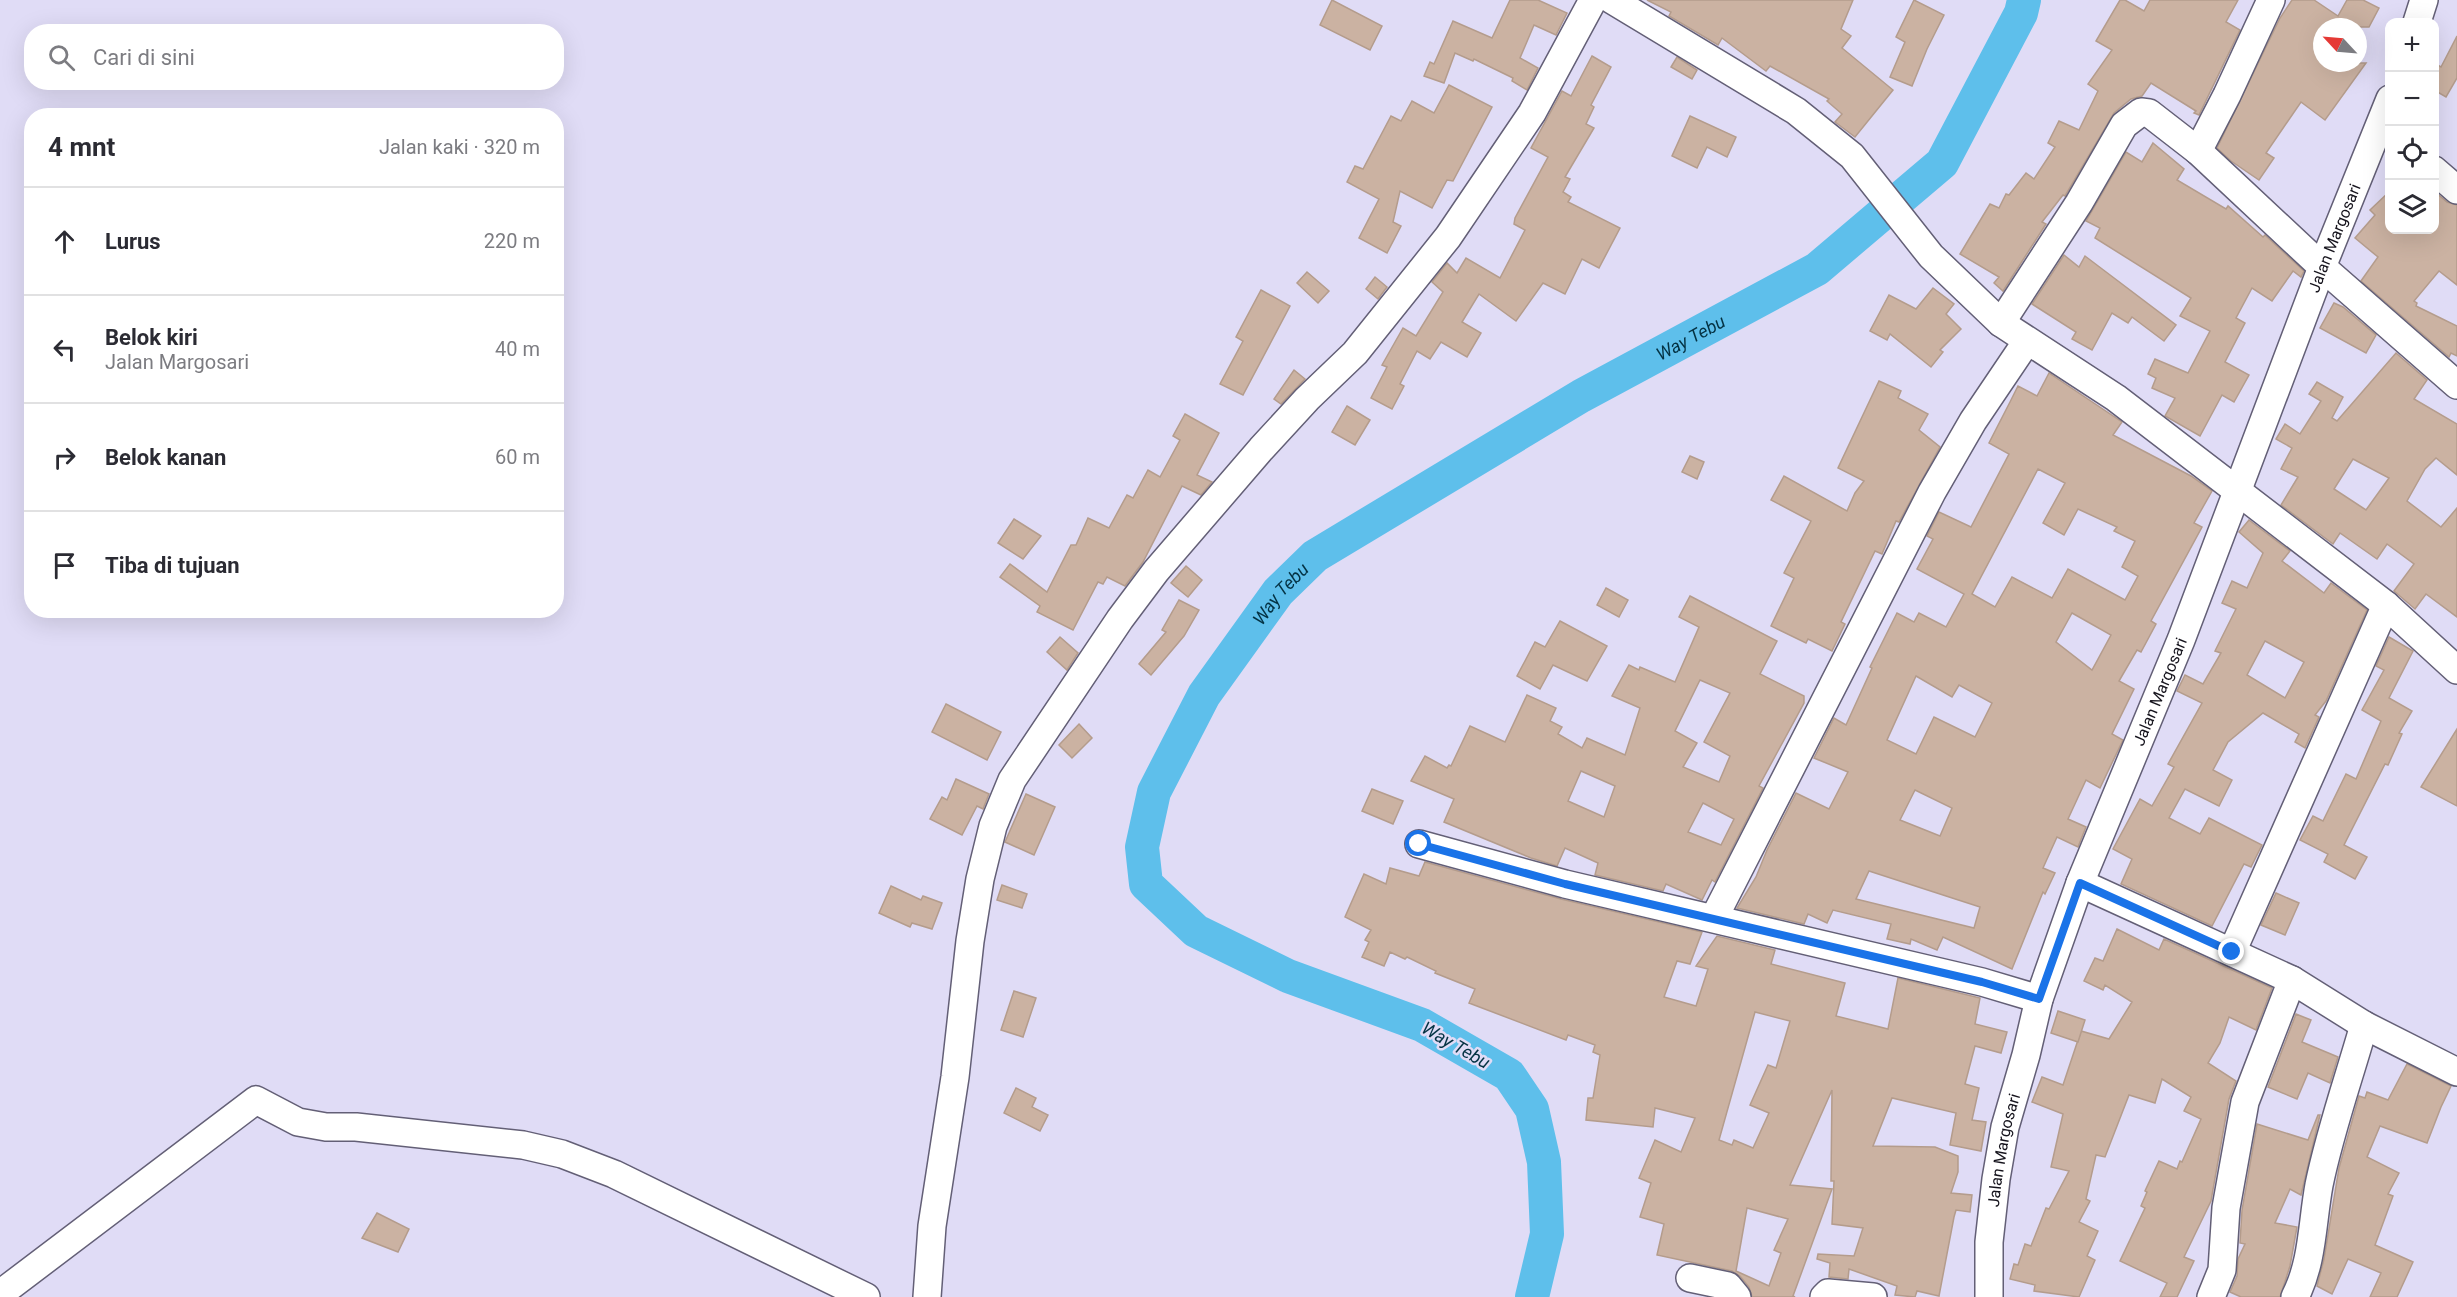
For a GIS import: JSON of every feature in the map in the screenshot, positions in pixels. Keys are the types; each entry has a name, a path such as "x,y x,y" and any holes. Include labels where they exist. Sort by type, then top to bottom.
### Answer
{"street":[{"path":"927,1297 932,1226 955,1077 970,941 980,879 993,826 1012,780 1120,619 1156,572 1261,449 1307,399 1355,353 1448,237 1532,113 1593,0"},
{"path":"1612,0 1796,111 1852,156 1930,256 2001,323 2116,398 2386,605 2457,670"},
{"path":"2198,152 2271,0"},
{"path":"2418,18 2424,0"},
{"path":"2001,323 2079,203 2124,125 2141,112 2149,113 2198,152 2322,267 2457,385"},
{"name":"Jalan Margosari","path":"1989,1297 1989,1242 1996,1179 2005,1127 2026,1055 2039,999 2080,883 2142,739 2322,267 2383,136"},
{"path":"2439,174 2457,190"},
{"path":"1714,918 1886,586 1932,492 1973,421 2027,341"},
{"path":"2232,952 2386,605"},
{"path":"1419,844 1565,884 1982,982 2039,999"},
{"path":"2080,883 2292,980 2364,1025 2457,1072"},
{"path":"2211,1297 2222,1270 2225,1214 2245,1102 2292,980"},
{"path":"2295,1297 2303,1282 2309,1258 2319,1185 2364,1025"},
{"path":"0,1294 256,1100 298,1122 523,1145 562,1154 614,1174 866,1297"},
{"path":"1690,1278 1728,1286 1737,1297"},
{"path":"1824,1297 1828,1293 1873,1297"}],"building":[{"path":"1332,0 1382,26 1370,50 1320,25"},
{"path":"1510,0 1538,0 1567,13 1556,35 1534,25 1520,58 1538,68 1527,90 1512,81 1513,78 1474,59 1473,61 1455,53 1444,83 1424,76 1430,62 1434,64 1453,21 1492,38"},
{"path":"1647,0 1853,0 1841,29 1851,36 1842,48 1893,90 1855,137 1835,122 1842,114 1827,101 1829,99 1770,66 1766,71 1722,38 1718,45 1669,16 1671,12"},
{"path":"1914,0 1944,15 1912,86 1890,77 1905,42 1896,37"},
{"path":"2120,0 2125,0 2144,11 2150,0 2238,0 2226,22 2240,30 2199,115 2151,83 2142,96 2131,99 2114,113 2065,196 2063,195 2042,222 2046,224 2003,291 1994,283 1999,277 1960,254 1990,204 1999,208 2006,194 2009,195 2026,173 2034,179 2055,147 2048,143 2059,121 2079,130 2098,91 2088,84 2112,50 2096,41"},
{"path":"2292,0 2314,0 2338,16 2347,0 2363,0 2379,8 2369,27 2367,27 2367,18 2313,18 2313,72 2360,72 2325,120 2301,102 2266,153 2274,158 2259,180 2231,161 2217,148 2280,18"},
{"path":"2457,36 2457,78 2446,97 2439,93 2439,66 2441,67"},
{"path":"1592,56 1611,67 1591,105 1594,107 1586,124 1594,128 1565,177 1570,179 1563,192 1571,197 1568,202 1620,228 1599,268 1582,259 1565,294 1543,283 1516,321 1479,294 1462,322 1481,333 1467,357 1441,342 1430,359 1417,351 1400,384 1404,386 1392,409 1371,398 1387,367 1382,365 1403,328 1416,336 1443,292 1432,282 1447,263 1457,273 1466,258 1500,278 1525,230 1514,224 1515,218 1548,157 1531,148 1562,91 1571,96"},
{"path":"1677,57 1697,70 1692,79 1671,67"},
{"path":"1449,85 1492,107 1453,181 1447,180 1432,208 1400,191 1393,222 1401,226 1387,253 1359,238 1379,199 1347,182 1355,166 1363,169 1391,116 1401,121 1412,101 1434,113"},
{"path":"1690,116 1736,137 1727,157 1707,147 1697,168 1672,156"},
{"path":"2153,143 2184,169 2177,180 2226,209 2228,206 2263,237 2265,235 2304,271 2301,277 2293,271 2272,301 2252,288 2236,318 2245,323 2225,362 2249,375 2234,402 2222,395 2200,436 2165,416 2175,398 2152,388 2156,378 2148,374 2155,359 2188,373 2210,331 2180,316 2191,298 2095,238 2100,228 2086,221 2126,152 2142,162"},
{"path":"2439,195 2447,202 2457,205 2457,285 2439,271 2414,301 2417,303 2416,306 2457,326 2457,356 2451,353 2449,357 2361,281 2378,257 2355,238 2375,215 2370,210 2385,196 2385,234 2439,234"},
{"path":"2064,255 2079,267 2085,256 2176,325 2164,341 2132,317 2128,323 2112,313 2092,350 2072,339 2076,332 2032,304"},
{"path":"1307,272 1329,291 1318,303 1297,283"},
{"path":"1375,277 1387,287 1378,299 1366,289"},
{"path":"1933,288 1954,304 1946,314 1961,329 1940,350 1943,352 1931,367 1890,334 1887,340 1870,331 1889,295 1916,309"},
{"path":"1261,290 1290,306 1243,395 1220,384 1243,341 1236,337"},
{"path":"2334,303 2343,307 2376,335 2366,353 2320,328"},
{"path":"2396,353 2427,380 2414,399 2457,424 2457,475 2436,458 2425,469 2407,501 2441,527 2457,508 2457,617 2426,594 2415,609 2394,591 2414,564 2387,544 2377,559 2340,533 2333,544 2281,505 2298,477 2281,469 2292,448 2276,439 2285,424 2300,434 2321,401 2309,394 2317,382 2343,397 2332,418 2337,421","holes":["2353,459 2389,478 2366,510 2334,489"]},
{"path":"1294,370 1305,379 1281,404 1274,399"},
{"path":"2049,373 2122,422 2113,435 2191,476 2212,491 2194,523 2202,527 2151,621 2156,624 2141,652 2137,650 2119,681 2134,689 2112,734 2123,740 2100,788 2086,780 2068,819 2086,827 2078,847 2057,837 2043,868 2055,873 2045,894 2043,892 2012,969 1943,937 1937,950 1911,939 1910,944 1887,939 1891,924 1833,910 1827,923 1808,914 1804,924 1737,908 1756,877 1796,793 1829,809 1848,772 1814,758 1834,718 1846,725 1872,668 1870,667 1897,613 1914,622 1919,613 1946,627 1964,594 1917,569 1933,539 1927,536 1939,512 1971,527 2009,454 1989,443 2018,386 2037,396","holes":["2038,469 2065,483 2043,523 2064,535 2078,509 2117,527 2114,531 2135,541 2122,567 2138,576 2125,600 2068,569 2052,598 2012,577 1995,607 1972,594","2072,613 2111,635 2092,670 2056,642","1916,676 1952,697 1959,685 1992,703 1975,737 1934,717 1916,754 1887,740","1915,790 1952,808 1940,836 1900,820","1869,871 1980,907 1974,928 1856,899"]},
{"path":"1879,381 1901,391 1898,398 1928,414 1919,430 1940,447 1899,522 1896,521 1882,554 1875,551 1841,622 1845,624 1832,651 1808,639 1806,643 1771,626 1794,578 1784,573 1811,521 1771,500 1784,476 1847,511 1855,493 1864,481 1838,468"},
{"path":"1347,406 1370,420 1355,445 1332,432"},
{"path":"1185,414 1219,433 1197,475 1212,482 1201,495 1182,486 1143,562 1125,586 1107,577 1103,584 1098,582 1073,630 1037,612 1040,606 1000,577 1010,564 1047,592 1071,545 1076,545 1088,518 1109,528 1127,495 1133,498 1148,470 1160,477 1180,440 1173,436"},
{"path":"1690,456 1704,462 1697,479 1682,472"},
{"path":"1014,519 1041,536 1023,559 998,543"},
{"path":"2249,520 2290,551 2282,561 2324,593 2331,583 2367,610 2326,701 2315,715 2319,717 2305,748 2295,742 2299,734 2263,713 2228,742 2213,770 2232,780 2219,806 2185,789 2169,818 2200,834 2209,818 2262,845 2251,867 2244,864 2212,926 2121,884 2132,859 2113,849 2140,799 2152,806 2174,767 2168,764 2202,703 2177,691 2185,675 2203,684 2221,653 2215,651 2236,609 2222,603 2232,581 2247,588 2263,553 2239,532","holes":["2265,641 2304,662 2285,698 2247,675"]},
{"path":"1186,566 1202,580 1188,597 1171,583"},
{"path":"1606,588 1628,600 1619,617 1597,605"},
{"path":"1690,596 1777,641 1760,674 1804,696 1804,703 1759,786 1763,788 1715,882 1712,880 1702,900 1666,884 1663,891 1595,875 1598,863 1565,848 1557,866 1531,858 1444,822 1454,799 1411,781 1425,756 1447,768 1451,766 1470,726 1505,742 1527,695 1556,708 1550,721 1562,727 1558,734 1582,748 1587,738 1625,755 1640,708 1612,696 1629,665 1639,670 1640,667 1675,682 1699,627 1679,617","holes":["1700,680 1730,693 1704,742 1730,756 1719,782 1683,767 1697,743 1675,731","1581,771 1615,786 1604,817 1568,801","1703,803 1734,819 1721,845 1688,832"]},
{"path":"1179,600 1199,610 1184,636 1151,675 1139,664 1166,632 1162,630"},
{"path":"1560,621 1607,646 1587,681 1553,665 1540,689 1517,676 1535,642 1545,647"},
{"path":"1060,637 1078,653 1067,670 1047,652"},
{"path":"2389,637 2413,651 2389,698 2412,711 2399,733 2402,734 2388,765 2385,764 2344,845 2367,857 2355,879 2324,862 2328,854 2300,840 2313,816 2323,821 2346,774 2356,779 2381,721 2362,710 2384,670 2376,666"},
{"path":"946,704 1001,732 987,760 932,732"},
{"path":"1079,724 1092,738 1072,758 1059,745"},
{"path":"2457,729 2457,806 2421,787"},
{"path":"956,779 989,794 983,809 977,806 962,835 930,819 942,797 947,800"},
{"path":"1372,789 1403,801 1393,824 1362,811"},
{"path":"1026,794 1055,807 1034,855 1005,842"},
{"path":"1425,862 1561,899 1702,932 1690,964 1677,961 1664,997 1696,1006 1708,969 1696,966 1717,936 1775,950 1771,964 1845,983 1836,1016 1888,1029 1898,978 1980,998 1975,1024 2007,1032 2001,1053 1975,1046 1965,1084 1979,1088 1972,1120 1986,1122 1981,1151 1950,1145 1956,1113 1892,1098 1873,1146 1935,1147 1958,1156 1958,1172 1951,1193 1972,1195 1970,1212 1956,1210 1939,1296 1917,1291 1915,1297 1895,1295 1897,1286 1849,1269 1848,1279 1829,1277 1830,1263 1817,1259 1818,1254 1854,1256 1863,1228 1832,1224 1834,1181 1831,1181 1832,1090 1790,1185 1832,1189 1793,1296 1795,1297 1752,1297 1749,1287 1740,1276 1732,1271 1657,1255 1664,1224 1640,1217 1651,1183 1639,1178 1655,1140 1681,1152 1695,1118 1655,1108 1653,1127 1586,1120 1588,1098 1593,1098 1600,1055 1593,1052 1595,1045 1568,1035 1566,1040 1469,1003 1475,989 1435,973 1436,971 1407,957 1405,959 1390,952 1384,966 1362,957 1369,942 1365,940 1371,930 1345,917 1364,874 1386,884 1390,868 1419,876","holes":["1755,1012 1790,1021 1776,1068 1768,1065 1750,1105 1769,1113 1753,1148 1734,1140 1732,1145 1719,1140","1747,1208 1788,1219 1774,1250 1781,1253 1769,1286 1736,1271"]},
{"path":"1002,885 1027,894 1022,908 997,900"},
{"path":"891,886 921,900 923,896 942,903 932,929 912,923 910,927 879,913"},
{"path":"2276,893 2299,903 2285,935 2261,925"},
{"path":"2117,929 2159,950 2164,939 2272,988 2256,1030 2229,1017 2220,1043 2208,1063 2236,1081 2229,1099 2211,1201 2184,1257 2194,1261 2177,1297 2160,1297 2167,1283 2120,1261 2145,1208 2141,1206 2147,1192 2145,1191 2159,1161 2177,1169 2201,1119 2184,1111 2191,1097 2162,1079 2155,1103 2129,1095 2105,1157 2096,1155 2086,1199 2090,1201 2079,1222 2098,1231 2087,1256 2095,1260 2079,1297 2034,1291 2035,1285 2010,1279 2014,1264 2018,1265 2025,1244 2031,1246 2046,1208 2049,1209 2069,1171 2051,1167 2063,1114 2032,1102 2042,1077 2063,1085 2081,1031 2109,1039 2132,1002 2105,985 2103,990 2084,981 2095,958 2103,961"},
{"path":"1014,991 1036,998 1023,1037 1001,1030"},
{"path":"2058,1011 2085,1020 2078,1042 2051,1033"},
{"path":"2296,1014 2311,1020 2302,1042 2338,1057 2330,1083 2308,1073 2297,1099 2268,1087"},
{"path":"2407,1064 2451,1086 2427,1143 2380,1126 2367,1157 2399,1173 2388,1194 2393,1196 2375,1245 2413,1262 2397,1297 2370,1297 2381,1273 2348,1259 2332,1294 2317,1286 2324,1259 2339,1168 2359,1096 2365,1098 2367,1092 2388,1100"},
{"path":"1016,1088 1036,1098 1032,1107 1048,1115 1040,1131 1004,1113"},
{"path":"2318,1115 2320,1115 2301,1195 2290,1189 2275,1223 2297,1227 2290,1266 2280,1297 2241,1297 2230,1292 2237,1276 2238,1259 2245,1244 2240,1243 2242,1210 2257,1124 2308,1140"},
{"path":"377,1213 409,1229 398,1252 362,1238"}],"waterway":[{"name":"Way Tebu","path":"1532,1297 1547,1234 1544,1162 1532,1109 1509,1075 1422,1025 1288,976 1196,931 1146,884 1142,847 1154,792 1204,695 1278,592 1315,556 1581,396 1817,269 1942,163 2021,13 2024,0"}],"route":[{"path":"1419,844 1565,884 1982,982 2039,999 2080,883 2232,952"}]}
